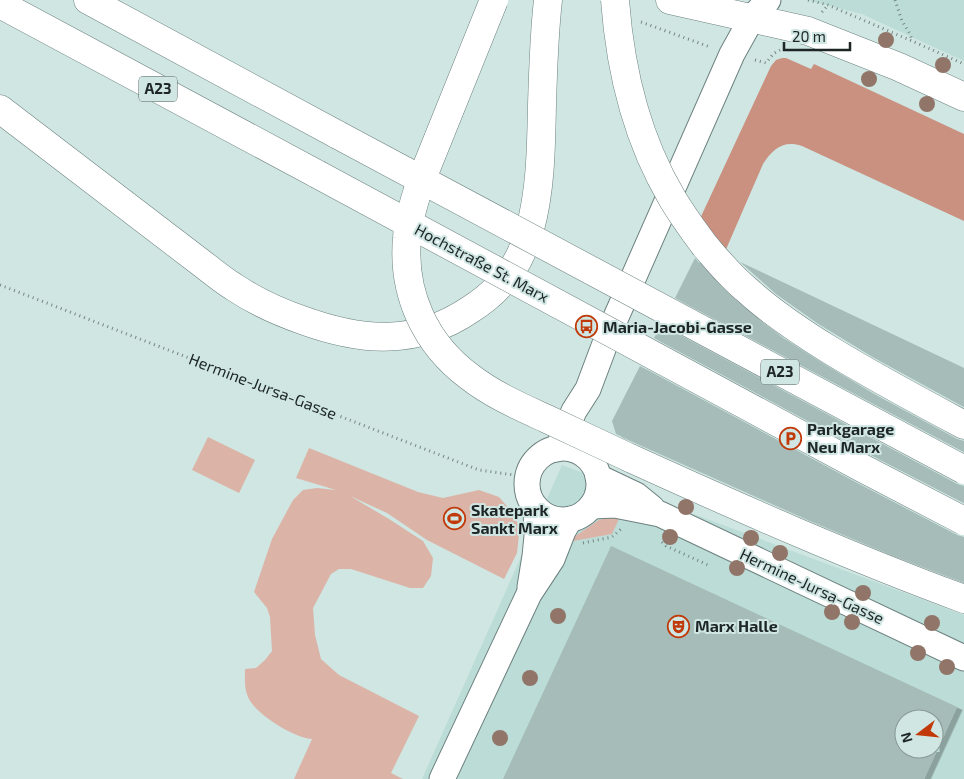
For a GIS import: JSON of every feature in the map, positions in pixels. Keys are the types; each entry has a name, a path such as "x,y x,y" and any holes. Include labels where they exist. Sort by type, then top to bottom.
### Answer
{"main road":[{"name":"A23","path":"88,0 964,470"},
{"path":"494,0 419,186 411,211 407,236 407,275 418,312 427,331 438,347 452,363 470,377 488,390 515,404 740,508 964,599"},
{"path":"0,109 235,288 290,316 320,327 359,336 386,338 406,336 443,325 474,308 508,277 525,245 535,208 539,181 548,0"},
{"path":"615,0 621,53 636,113 646,143 657,170 672,198 705,246 724,269 746,290 801,332 856,366 964,425"},
{"path":"670,0 760,9 808,31 899,67 964,97"},
{"name":"Hochstraße St. Marx","path":"0,4 856,465 964,521"}],"street":[{"path":"557,449 574,411 588,389 609,333 732,54 760,9"},
{"path":"588,389 586,445 594,469 598,491 596,499 586,512 570,520 554,519 544,514 536,508 530,499 528,477 532,467 546,452 557,449 571,449 581,453 594,469"},
{"name":"Hermine-Jursa-Gasse","path":"594,469 636,495 660,514 964,658"},
{"name":"Hermine-Jursa-Gasse","path":"592,506 615,505 660,514"},
{"path":"529,594 537,536 536,508"},
{"path":"442,779 529,594 552,559 563,531 570,520"}],"path":[{"path":"808,0 828,5 964,64"},
{"path":"895,0 902,21 912,41"},
{"name":"Hermine-Jursa-Gasse","path":"0,285 479,470 528,477"},
{"path":"552,559 571,545 612,537 627,525 631,509"}],"shaded area":[{"path":"807,0 964,0 964,61 862,14"},
{"path":"782,58 811,69 814,64 964,134 964,221 802,146 789,144 775,150 763,164 724,254 691,238 771,66 776,60"},
{"path":"208,437 255,460 239,493 192,470"},
{"path":"309,448 418,492 443,498 479,490 499,497 512,512 518,524 517,553 504,579 427,540 387,513 350,496 423,541 433,558 431,576 423,588 410,588 351,569 339,569 331,574 313,608 315,635 321,659 339,675 419,716 391,773 403,779 294,779 312,739 304,738 276,724 258,711 247,694 245,669 256,668 272,651 270,617 267,608 254,592 272,539 293,500 303,490 317,488 336,490 296,478"},
{"path":"562,465 964,615 964,779 422,779"},
{"path":"616,516 620,517 612,534 573,541 571,539 599,520"}],"building":[{"path":"695,258 731,296 778,335 872,393 964,441 964,452 675,298"},
{"path":"740,262 964,368 964,407 871,356 817,323 776,294"},
{"path":"661,325 957,484 964,486 964,503 654,338"},
{"path":"640,366 857,483 964,537 964,582 885,552 802,517 616,434 612,421"},
{"name":"Marx Halle","path":"611,546 957,707 944,735 944,709 894,709 894,759 933,759 924,779 503,779"}],"place":[{"name":"Maria-Jacobi-Gasse","path":"587,327"},
{"name":"Parkgarage Neu Marx","path":"791,438"},
{"name":"Skatepark Sankt Marx","path":"455,519"},
{"name":"Marx Halle","path":"679,626"}]}
